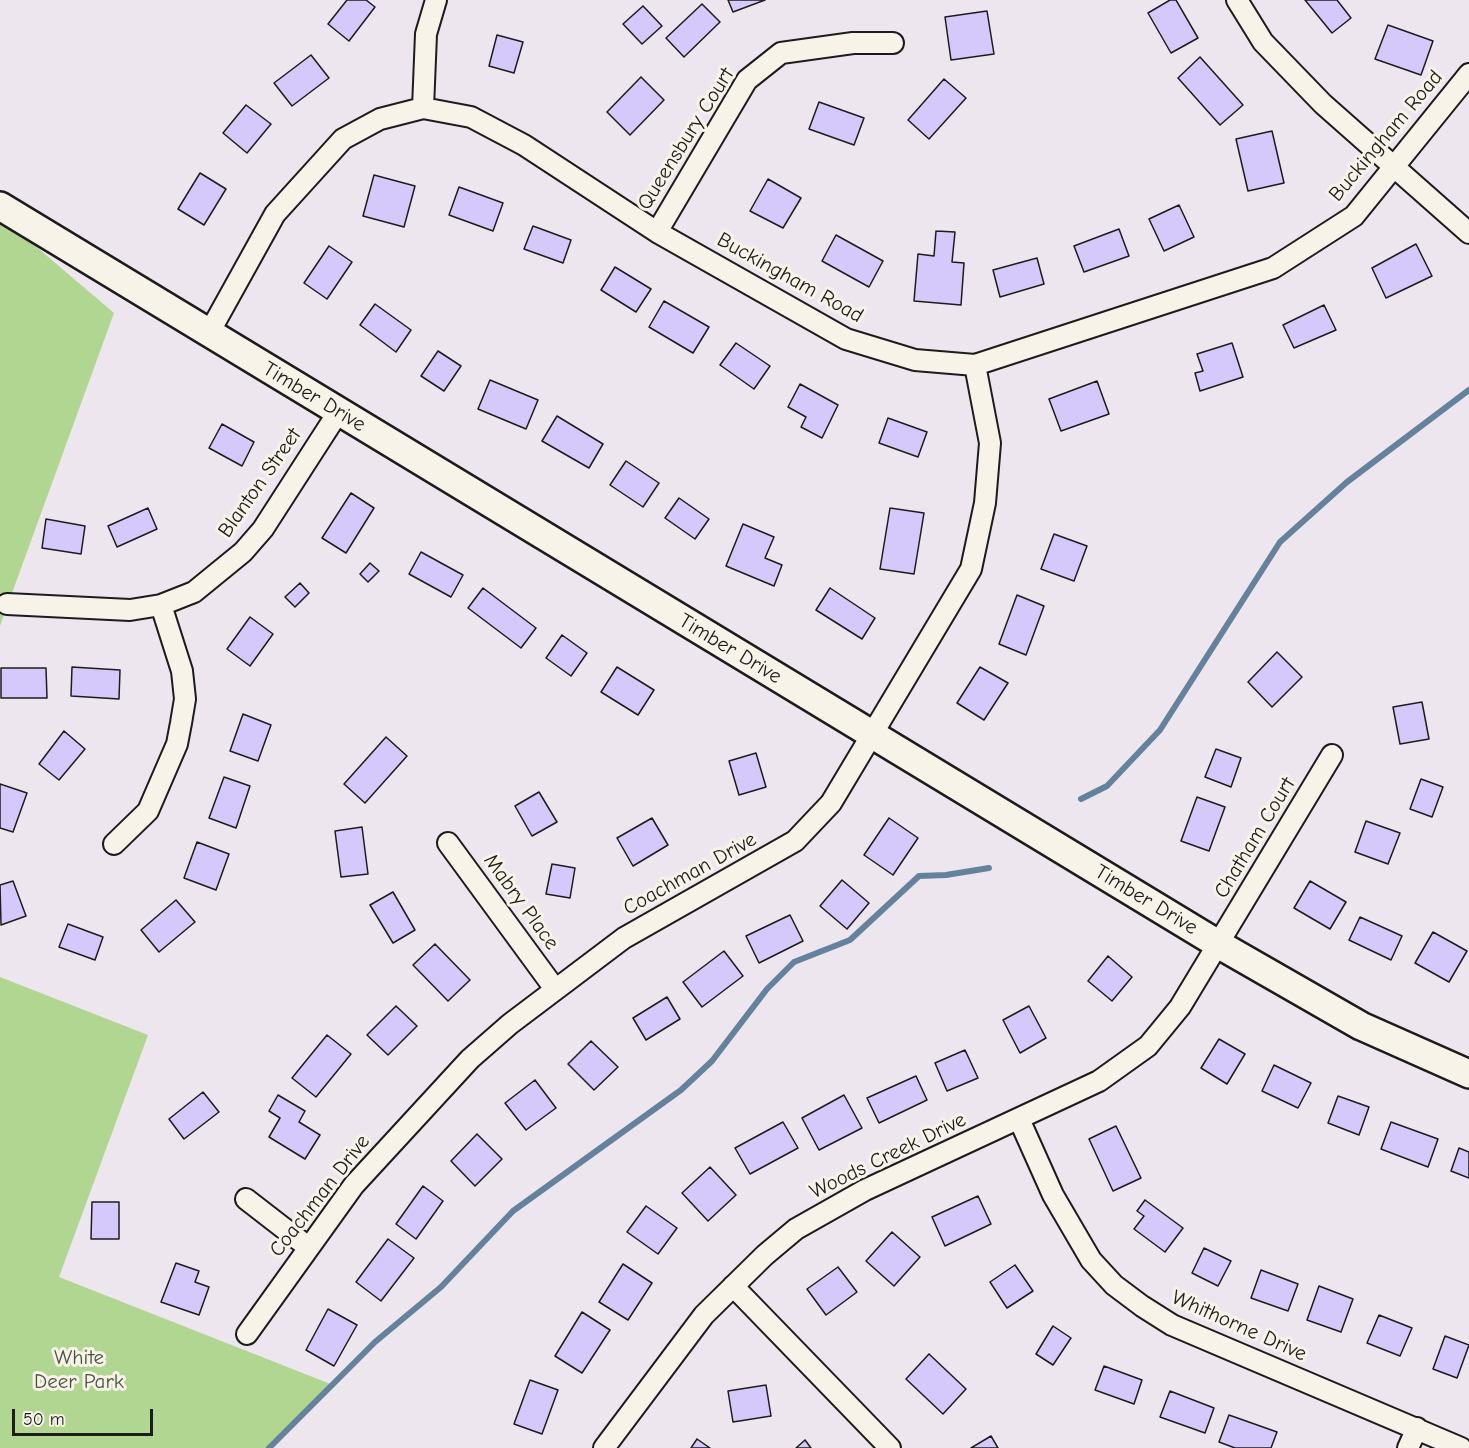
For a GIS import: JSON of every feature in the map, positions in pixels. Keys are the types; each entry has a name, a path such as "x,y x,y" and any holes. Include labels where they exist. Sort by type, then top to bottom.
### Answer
{"main road":[{"name":"Timber Drive","path":"0,206 1218,944 1361,1026 1469,1074"}],"street":[{"path":"423,108 426,34 436,0"},
{"path":"1237,0 1263,42 1323,104 1469,233"},
{"name":"Queensbury Court","path":"657,232 747,80 781,53 854,43 893,43"},
{"name":"Buckingham Road","path":"209,333 275,214 343,139 380,119 423,108 471,117 524,145 657,232 846,339 915,360 975,365 1273,268 1354,216 1469,74"},
{"name":"Coachman Drive","path":"248,1334 354,1185 453,1076 510,1024 632,933 795,841 831,803 971,569 985,503 990,443 975,365"},
{"name":"Blanton Street","path":"7,604 130,610 161,605 194,592 243,552 279,506 339,411"},
{"path":"114,844 147,811 177,744 185,699 182,671 161,605"},
{"name":"Chatham Court","path":"1218,944 1332,756"},
{"name":"Mabry Place","path":"448,843 555,989"},
{"name":"Woods Creek Drive","path":"604,1448 704,1315 796,1229 865,1190 1100,1081 1148,1046 1180,1007 1218,944"},
{"name":"Whithorne Drive","path":"1019,1119 1053,1195 1091,1260 1114,1285 1142,1306 1193,1334 1461,1448"},
{"path":"246,1199 308,1247"},
{"path":"733,1286 890,1448"},
{"path":"1408,1448 1417,1428"}],"green space":[{"path":"0,216 114,313 0,626"},
{"name":"White Deer Park","path":"0,977 148,1035 59,1277 333,1385 269,1448 0,1448"}],"building":[{"path":"347,0 366,0 375,7 349,41 328,24"},
{"path":"728,0 765,0 733,12"},
{"path":"1170,0 1176,0 1198,38 1171,53 1148,13"},
{"path":"1305,0 1337,0 1351,18 1332,33"},
{"path":"702,4 720,22 684,57 666,38"},
{"path":"643,6 662,26 642,44 623,24"},
{"path":"987,11 994,54 951,60 945,17"},
{"path":"1388,25 1433,41 1421,75 1375,59"},
{"path":"497,35 523,42 514,73 489,66"},
{"path":"311,55 329,78 292,106 274,83"},
{"path":"1200,57 1243,105 1220,125 1178,78"},
{"path":"641,77 664,100 630,135 607,112"},
{"path":"944,79 966,98 929,139 908,120"},
{"path":"819,102 864,118 854,145 809,129"},
{"path":"246,105 271,124 247,153 223,133"},
{"path":"1272,131 1284,183 1248,191 1236,139"},
{"path":"200,173 226,189 204,225 178,209"},
{"path":"374,175 415,186 404,227 363,216"},
{"path":"768,179 801,198 783,228 750,211"},
{"path":"459,187 503,203 493,231 449,215"},
{"path":"1179,205 1194,237 1164,251 1149,219"},
{"path":"533,226 571,240 563,263 524,249"},
{"path":"1119,229 1129,256 1084,272 1074,246"},
{"path":"936,231 955,232 952,262 964,263 961,305 914,301 918,254 934,256"},
{"path":"836,235 883,261 869,287 822,261"},
{"path":"1416,244 1432,276 1386,298 1372,268"},
{"path":"329,246 352,262 327,299 304,283"},
{"path":"1037,258 1044,284 1000,297 993,270"},
{"path":"615,267 651,289 636,312 601,290"},
{"path":"664,301 709,327 693,353 649,327"},
{"path":"375,304 411,330 396,352 360,325"},
{"path":"1324,305 1336,330 1294,348 1283,325"},
{"path":"736,343 770,366 754,389 720,365"},
{"path":"1232,343 1243,377 1200,391 1195,373 1203,371 1197,354"},
{"path":"438,351 461,366 444,391 421,376"},
{"path":"490,380 538,400 526,429 478,409"},
{"path":"1097,381 1109,414 1061,431 1049,399"},
{"path":"800,384 838,405 822,438 801,427 806,417 788,407"},
{"path":"557,416 603,444 589,468 542,441"},
{"path":"888,418 927,432 918,457 879,443"},
{"path":"222,424 254,442 242,466 209,448"},
{"path":"626,461 659,483 643,507 610,485"},
{"path":"351,493 374,508 346,553 322,538"},
{"path":"679,498 709,519 695,539 665,518"},
{"path":"148,508 157,529 117,547 108,526"},
{"path":"890,508 924,513 914,574 880,569"},
{"path":"46,519 85,526 81,554 42,548"},
{"path":"743,524 774,537 765,558 782,565 774,586 726,566"},
{"path":"1054,534 1087,546 1074,581 1041,569"},
{"path":"421,552 463,575 451,597 409,574"},
{"path":"370,563 379,571 368,582 360,574"},
{"path":"300,583 309,593 295,607 285,597"},
{"path":"483,588 536,628 521,648 468,608"},
{"path":"830,588 875,618 862,639 816,610"},
{"path":"1017,595 1044,606 1026,655 999,644"},
{"path":"250,617 273,634 250,666 227,649"},
{"path":"562,635 587,653 571,676 546,658"},
{"path":"1277,652 1302,677 1272,707 1248,682"},
{"path":"72,667 120,670 119,699 71,696"},
{"path":"617,667 654,690 638,715 601,692"},
{"path":"980,667 1008,683 984,720 957,703"},
{"path":"1,668 46,668 47,698 1,698"},
{"path":"1422,702 1429,739 1400,744 1393,707"},
{"path":"243,714 271,725 258,761 230,751"},
{"path":"64,731 85,749 59,780 39,764"},
{"path":"386,737 407,756 365,803 344,784"},
{"path":"1216,749 1241,758 1231,787 1205,777"},
{"path":"756,753 766,787 739,795 729,761"},
{"path":"224,777 250,786 236,828 209,818"},
{"path":"1421,779 1443,787 1432,817 1410,809"},
{"path":"0,784 27,793 13,832 0,828"},
{"path":"539,792 557,822 532,836 515,806"},
{"path":"1197,797 1225,807 1209,851 1181,841"},
{"path":"652,818 668,845 633,866 617,838"},
{"path":"889,818 918,838 893,875 864,855"},
{"path":"1366,821 1400,833 1388,864 1355,852"},
{"path":"362,827 368,874 341,877 335,831"},
{"path":"197,842 229,854 216,890 184,878"},
{"path":"552,864 575,868 570,898 546,894"},
{"path":"842,880 869,903 847,929 820,906"},
{"path":"13,881 26,916 1,925 0,885"},
{"path":"1310,881 1346,902 1330,929 1294,908"},
{"path":"393,892 415,930 393,943 370,905"},
{"path":"176,900 195,922 159,952 141,930"},
{"path":"790,915 803,941 759,963 746,936"},
{"path":"1360,917 1402,936 1391,960 1349,940"},
{"path":"68,924 103,937 95,960 59,947"},
{"path":"1433,932 1467,951 1449,982 1415,963"},
{"path":"435,944 470,980 448,1001 413,965"},
{"path":"724,951 743,976 702,1007 683,982"},
{"path":"1108,956 1132,977 1112,1001 1088,981"},
{"path":"667,997 680,1019 646,1040 633,1018"},
{"path":"396,1006 417,1026 388,1055 367,1035"},
{"path":"1029,1006 1046,1038 1020,1053 1003,1020"},
{"path":"327,1035 351,1054 316,1097 292,1078"},
{"path":"1219,1039 1245,1054 1227,1084 1201,1068"},
{"path":"591,1041 618,1067 594,1090 568,1064"},
{"path":"965,1050 978,1078 947,1091 935,1063"},
{"path":"1274,1065 1311,1083 1298,1108 1262,1091"},
{"path":"916,1076 927,1100 879,1123 867,1098"},
{"path":"535,1080 556,1108 526,1130 505,1103"},
{"path":"203,1092 219,1112 184,1139 169,1119"},
{"path":"278,1095 305,1111 299,1122 320,1135 305,1159 269,1137 280,1118 269,1111"},
{"path":"844,1095 862,1128 819,1150 802,1118"},
{"path":"1338,1096 1369,1107 1359,1135 1328,1123"},
{"path":"783,1122 798,1148 750,1174 735,1148"},
{"path":"1391,1122 1438,1139 1428,1167 1381,1149"},
{"path":"1116,1126 1141,1178 1113,1191 1089,1139"},
{"path":"477,1134 502,1159 475,1186 451,1161"},
{"path":"1459,1148 1469,1152 1469,1178 1451,1171"},
{"path":"710,1167 736,1195 708,1221 682,1193"},
{"path":"423,1186 443,1201 416,1239 396,1224"},
{"path":"978,1196 991,1224 945,1246 932,1217"},
{"path":"1145,1200 1183,1228 1165,1252 1134,1229 1144,1216 1137,1211"},
{"path":"92,1202 119,1202 119,1239 91,1239"},
{"path":"646,1206 677,1228 658,1254 627,1232"},
{"path":"892,1232 920,1257 894,1286 866,1261"},
{"path":"388,1239 414,1258 381,1301 356,1282"},
{"path":"1204,1248 1231,1261 1218,1286 1192,1273"},
{"path":"176,1263 199,1271 195,1282 209,1287 199,1315 161,1302"},
{"path":"623,1264 652,1283 628,1320 599,1302"},
{"path":"1015,1265 1033,1291 1007,1308 990,1282"},
{"path":"838,1267 857,1292 826,1315 807,1289"},
{"path":"1261,1270 1298,1284 1288,1311 1251,1298"},
{"path":"1319,1286 1353,1299 1341,1332 1307,1320"},
{"path":"328,1309 357,1325 334,1366 306,1350"},
{"path":"582,1312 610,1330 582,1373 555,1356"},
{"path":"1379,1315 1412,1328 1400,1356 1367,1343"},
{"path":"1053,1326 1071,1338 1053,1365 1036,1354"},
{"path":"1445,1336 1469,1345 1457,1378 1433,1369"},
{"path":"929,1354 966,1389 943,1414 906,1379"},
{"path":"1104,1366 1142,1380 1134,1404 1095,1390"},
{"path":"530,1380 558,1390 542,1434 514,1424"},
{"path":"766,1385 771,1416 733,1422 728,1391"},
{"path":"1170,1391 1214,1408 1205,1433 1160,1417"},
{"path":"1229,1415 1277,1432 1271,1448 1235,1448 1219,1442"},
{"path":"991,1436 998,1448 971,1448"},
{"path":"697,1439 710,1448 691,1448"},
{"path":"805,1440 811,1448 796,1448"}],"waterway":[{"path":"1081,799 1107,786 1160,730 1280,542 1347,482 1469,390"},
{"path":"269,1448 375,1342 441,1287 513,1211 681,1090 712,1061 767,989 794,962 850,940 919,876 946,875 989,868"}]}
